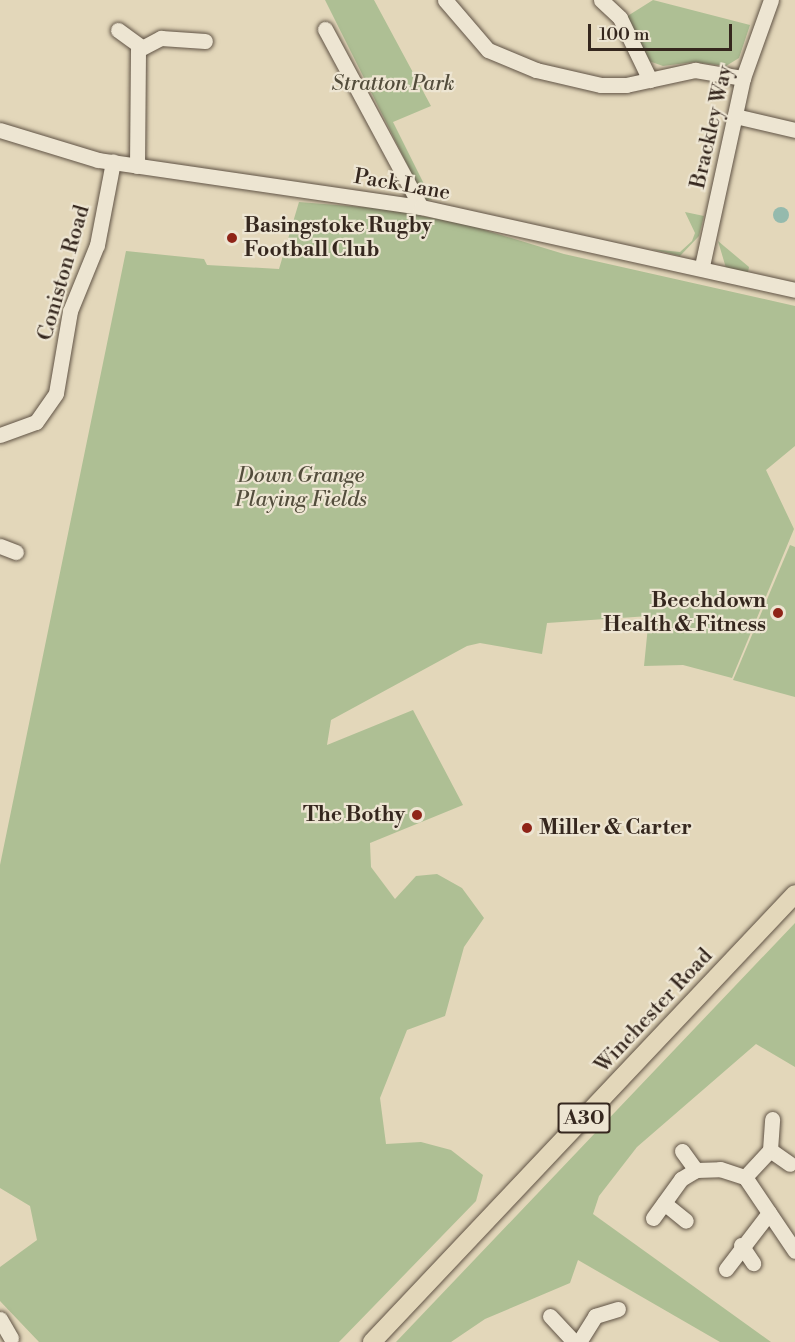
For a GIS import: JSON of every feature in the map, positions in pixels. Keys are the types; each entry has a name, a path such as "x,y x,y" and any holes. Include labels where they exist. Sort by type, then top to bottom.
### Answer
{"main road":[{"name":"Winchester Road","path":"372,1342 795,894"}],"street":[{"path":"445,0 467,32 506,61 601,85 650,80 695,70 743,78"},
{"path":"601,0 620,18 650,80"},
{"name":"Brackley Way","path":"702,266 743,78 771,0"},
{"path":"325,29 421,207"},
{"path":"118,30 141,47"},
{"path":"137,166 142,109 134,63 141,47 169,37 206,39"},
{"path":"735,116 795,130"},
{"name":"Pack Lane","path":"0,130 113,162 421,207 702,266 795,290"},
{"name":"Coniston Road","path":"0,435 36,422 56,393 70,311 97,245 113,162"},
{"path":"0,546 15,552"},
{"path":"745,1177 770,1150 768,1126"},
{"path":"770,1150 790,1165"},
{"path":"682,1151 696,1170"},
{"path":"653,1218 681,1179 696,1170 720,1169 745,1177 795,1250"},
{"path":"664,1203 686,1221"},
{"path":"726,1269 741,1245 769,1213"},
{"path":"741,1245 753,1263"},
{"path":"579,1342 597,1307 618,1309"},
{"path":"550,1316 574,1342"},
{"path":"0,1319 14,1341"}],"green space":[{"name":"Stratton Park","path":"325,0 374,0 431,106 393,122 432,200 425,200"},
{"path":"653,0 750,25 739,58 726,66 694,62 663,66 646,60 626,17"},
{"name":"Down Grange Playing Fields","path":"299,202 387,209 468,225 564,254 795,306 795,446 766,470 794,529 732,678 683,665 644,666 649,616 547,623 542,654 480,643 467,646 331,720 327,745 413,710 463,805 370,843 371,867 395,899 416,876 437,874 462,888 484,918 464,947 445,1016 407,1030 380,1098 386,1144 421,1142 451,1150 483,1175 476,1201 339,1342 39,1342 0,1301 0,1267 37,1240 30,1206 0,1188 0,865 126,251 204,259 207,265 279,269"},
{"path":"685,212 704,216 699,236 680,256 651,249 680,252 692,241 695,233"},
{"path":"718,241 749,267 748,272 726,268"},
{"name":"Beechdown Health & Fitness","path":"790,545 795,547 795,697 733,680"},
{"path":"795,923 795,1067 756,1044 637,1147 599,1196 593,1214 771,1342 720,1342 578,1260 570,1283 485,1319 451,1342 396,1342"}],"water":[{"path":"781,207 787,209 789,215 787,221 781,223 775,221 773,215 775,209"}],"place":[{"name":"Basingstoke Rugby Football Club","path":"232,238"},
{"name":"Beechdown Health & Fitness","path":"778,613"},
{"name":"The Bothy","path":"417,815"},
{"name":"Miller & Carter","path":"527,828"}]}
